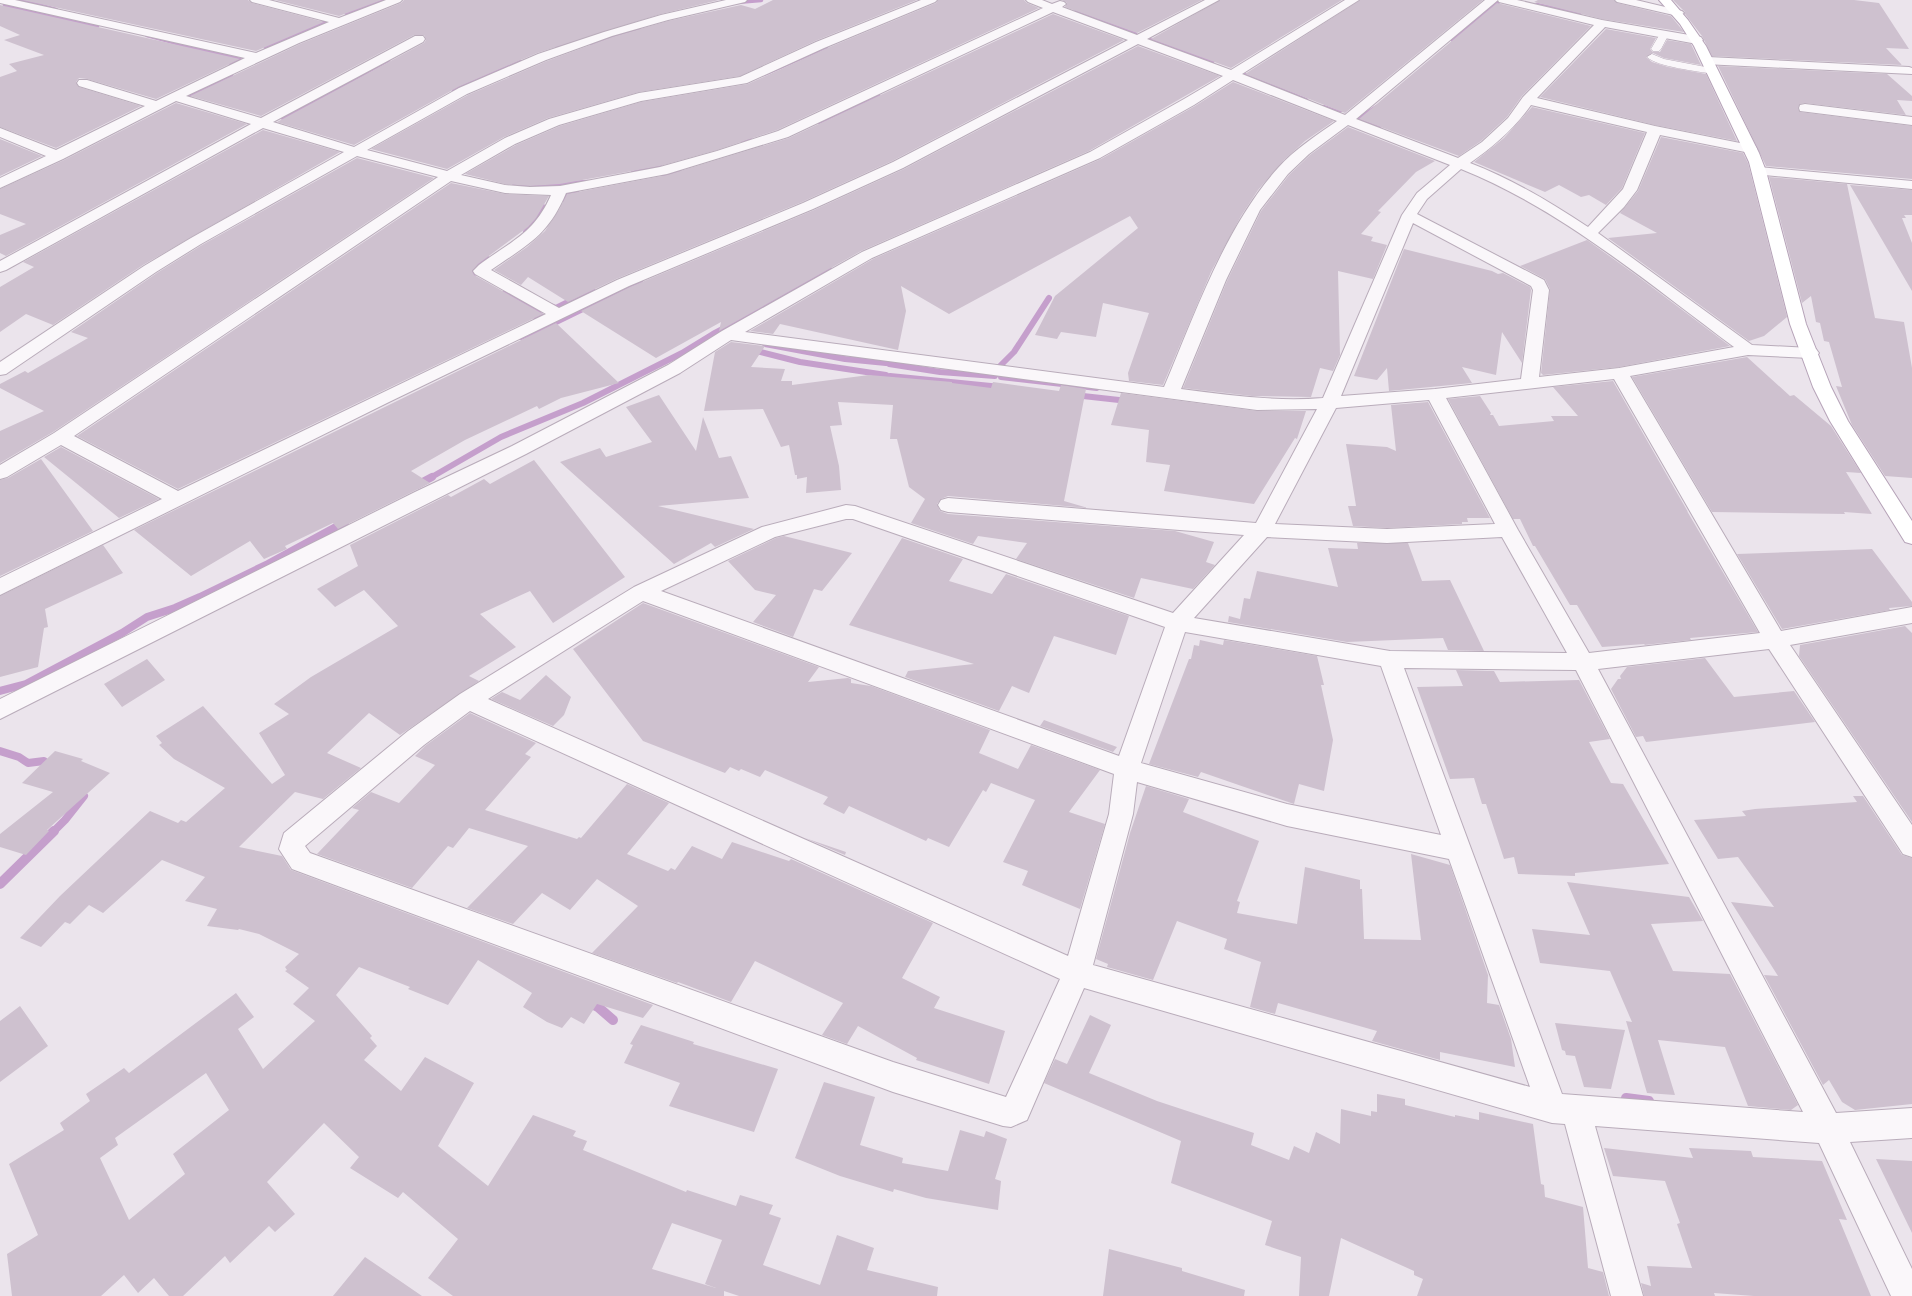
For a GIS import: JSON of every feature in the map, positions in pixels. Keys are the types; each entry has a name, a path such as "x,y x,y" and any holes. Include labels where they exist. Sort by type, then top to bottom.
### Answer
{"main road":[{"path":"1665,0 1678,13 1697,40 1711,66 1750,149 1759,172 1798,324 1822,387 1839,421 1912,537"}],"street":[{"path":"0,0 256,57"},
{"path":"256,0 338,21"},
{"path":"0,184 256,57 338,21 396,0"},
{"path":"0,370 150,269 354,151 463,91 542,57 608,34 741,0"},
{"path":"0,473 61,437 449,176 510,140 554,122 639,97 743,80 820,45 931,0"},
{"path":"1032,0 1232,75 1488,175 1525,193 1590,233 1748,350"},
{"path":"177,97 354,151 449,176 505,189 530,191 560,190 662,171 722,154 782,134 1068,0"},
{"path":"0,587 623,283 808,206 898,165 1213,0"},
{"path":"0,710 422,497 526,447 674,369 728,335 867,255 1095,155 1123,141 1189,102 1353,0"},
{"path":"1171,392 1218,280 1253,209 1283,170 1304,151 1347,120 1492,0"},
{"path":"1503,0 1602,23 1697,40"},
{"path":"1621,0 1678,13"},
{"path":"1602,23 1528,100 1513,121 1487,145 1459,164 1422,196 1410,214 1330,402 1262,530 1250,540 1177,623 1127,769 1121,814 1077,973 1016,1109 1011,1112 1003,1111 893,1077 301,860 292,849 293,841 416,738 468,700 642,592 769,532 846,512 855,513 1177,623 1390,659 1582,662 1775,640 1912,615"},
{"path":"0,267 262,122 419,40"},
{"path":"1711,66 1911,72"},
{"path":"83,83 159,106"},
{"path":"1528,100 1655,130 1750,149"},
{"path":"1805,108 1912,122"},
{"path":"1590,233 1619,204 1630,190 1655,130"},
{"path":"0,132 58,156"},
{"path":"1759,172 1912,185"},
{"path":"558,314 482,271 523,243 544,224 551,214 560,190"},
{"path":"1410,214 1538,283 1541,290 1530,383"},
{"path":"728,335 1257,404 1301,405 1435,394 1618,373 1748,350 1810,353"},
{"path":"1618,373 1775,640 1912,846"},
{"path":"1435,394 1508,530 1582,662 1828,1129 1908,1296"},
{"path":"61,437 178,499"},
{"path":"948,506 1112,517 1262,530 1387,536 1508,530"},
{"path":"642,592 1127,769 1287,815 1459,850"},
{"path":"1390,659 1459,850 1564,1109 1627,1296"},
{"path":"468,700 1077,973 1564,1109 1828,1129 1912,1123"}],"lane":[{"path":"1664,34 1654,53 1669,63 1711,66"}],"building":[{"path":"22,0 248,0 252,3 324,22 256,51"},
{"path":"275,0 382,0 339,16"},
{"path":"404,0 719,0 661,14 537,53 458,87 354,145 277,122 424,43 426,40 424,35 414,35 261,116 190,96 300,44 401,3"},
{"path":"773,0 917,0 815,41 740,76 639,92 548,118 504,137 447,169 371,149 468,95 547,61 612,37 668,21 741,5 755,9"},
{"path":"938,0 1024,0 1027,3 1039,8 777,130 717,150 660,166 560,184 530,186 505,184 465,174 516,145 560,126 641,102 748,84 825,49 936,3"},
{"path":"1062,0 1202,0 1137,33 1065,7 1067,3"},
{"path":"1220,0 1342,0 1231,68 1151,39"},
{"path":"1360,0 1483,0 1345,113 1245,74"},
{"path":"1538,0 1614,0 1617,3 1671,16 1684,32 1602,19 1534,2"},
{"path":"1673,0 1854,0 1879,3 1909,49 1886,48 1902,65 1712,56 1702,36 1685,12"},
{"path":"1497,3 1591,26 1522,96 1507,117 1481,141 1459,156 1359,119"},
{"path":"0,5 240,59 156,99 79,78 76,82 79,87 141,106 56,148 0,127 0,77 17,71 9,64 44,55 4,40 20,35 0,26"},
{"path":"1053,14 1124,40 892,161 802,202 616,279 568,302 528,277 521,285 494,270 527,247 545,231 567,194 667,175 789,138"},
{"path":"1606,29 1656,38 1650,49 1653,52 1660,52 1667,40 1691,44 1701,65 1664,58 1653,53 1646,57 1652,62 1668,67 1706,74 1737,141 1655,125 1540,97"},
{"path":"1138,46 1220,76 1089,151 861,251 719,331 721,322 656,358 581,311 630,287 814,210 904,169"},
{"path":"1718,66 1887,74 1912,96 1912,101 1897,100 1906,115 1805,103 1800,104 1798,108 1800,112 1912,126 1912,179 1766,166"},
{"path":"1233,82 1334,121 1305,141 1284,160 1258,190 1241,216 1211,272 1163,385 1129,381 1128,373 1149,313 1103,303 1096,337 1061,332 1057,339 1035,335 1055,296 1138,228 1130,216 949,314 901,286 906,311 898,350 780,324 773,334 750,331 873,259 1101,159 1195,106"},
{"path":"176,103 247,124 6,256 0,253 0,235 26,224 0,214 0,189 64,160"},
{"path":"1532,107 1645,133 1622,188 1606,205 1589,195 1581,197 1559,185 1545,192 1474,162 1504,138"},
{"path":"1348,127 1435,161 1416,172 1378,211 1381,212 1361,234 1373,237 1371,241 1387,245 1373,279 1338,271 1340,355 1333,371 1320,368 1311,397 1252,396 1183,388 1227,281 1261,211 1289,175 1310,155"},
{"path":"263,130 340,152 143,265 53,325 26,314 0,332 0,287 34,267 23,262"},
{"path":"1661,137 1743,153 1748,163 1787,317 1764,336 1749,341 1608,238 1657,233 1620,213 1638,191"},
{"path":"0,139 42,156 0,176"},
{"path":"357,158 434,178 53,432 0,463 0,431 44,411 0,388 0,384 25,371 28,373 88,338 71,332 157,273 202,245"},
{"path":"1769,177 1847,184 1875,318 1904,322 1912,368 1912,478 1885,476 1852,425 1836,386 1842,387 1829,342 1824,341 1820,323 1816,322 1811,296 1802,303"},
{"path":"451,183 505,194 549,196 536,218 528,227 478,264 472,271 474,275 543,314 178,489 77,436"},
{"path":"1850,185 1912,190 1912,215 1904,215 1906,218 1902,218 1912,243 1912,291"},
{"path":"1587,240 1730,346 1619,367 1543,375 1541,373 1550,289 1545,279 1520,266"},
{"path":"1404,249 1492,271 1498,274 1503,273 1530,287 1531,290 1522,363 1502,332 1496,375 1462,367 1472,383 1389,391 1387,368 1377,380 1354,376"},
{"path":"556,323 619,383 561,398 539,409 537,406 465,440 411,471 430,483 338,529 333,523 285,546 287,549 264,559 250,541 191,576 134,530"},
{"path":"731,342 765,346 751,367 785,369 781,381 792,381 792,385 869,375 952,382 991,388 993,382 1059,391 1061,385 1086,389 1064,501 1088,508 948,496 941,499 937,504 940,511 948,514 1175,531 1214,542 1206,562 1215,565 1193,589 1141,578 1134,598 1016,559 1027,543 978,536 973,544 911,523 925,499 909,487 897,439 890,439 893,405 838,402 842,425 830,426 839,466 841,490 806,493 807,477 797,479 789,445 781,447 763,409 704,411 715,352"},
{"path":"1747,357 1790,396 1794,395 1831,426 1861,473 1846,472 1872,514 1844,512 1845,514 1712,512 1632,377"},
{"path":"1613,381 1758,632 1690,638 1691,640 1644,645 1645,644 1602,647 1577,605 1570,605 1535,546 1533,546 1520,519 1513,519 1448,399 1480,396 1491,413 1490,415 1493,415 1499,426 1554,421 1551,416 1578,416 1553,387"},
{"path":"1121,393 1257,411 1306,411 1297,439 1295,438 1254,504 1164,491 1170,465 1146,462 1149,430 1111,425"},
{"path":"659,395 696,451 703,417 719,458 731,456 749,498 658,506 754,529 715,547 711,543 674,564 560,462 600,448 606,457 652,442 626,407"},
{"path":"1428,402 1490,518 1467,518 1468,522 1462,522 1462,524 1387,528 1353,526 1348,506 1356,506 1346,444 1387,447 1396,451 1391,405"},
{"path":"61,447 159,499 119,518 44,457"},
{"path":"41,459 93,531 0,576 0,480 8,478"},
{"path":"534,460 625,577 553,623 530,591 480,614 516,647 469,676 479,681 400,735 369,713 327,753 361,768 323,799 295,792 239,847 282,856 291,870 653,1005 643,1018 597,1004 584,1024 571,1017 562,1028 547,1022 523,1007 532,993 478,960 448,1005 408,989 410,987 359,967 336,995 372,1036 370,1038 377,1046 364,1060 401,1091 425,1057 474,1083 438,1146 488,1186 533,1115 576,1131 573,1136 587,1141 583,1150 686,1192 687,1190 736,1206 740,1195 773,1205 769,1214 781,1218 763,1265 820,1285 837,1235 874,1248 867,1270 938,1287 937,1296 739,1296 724,1291 724,1296 453,1296 428,1278 458,1239 403,1192 398,1198 350,1168 359,1157 324,1123 267,1182 295,1214 275,1232 269,1226 230,1263 225,1256 183,1296 169,1296 154,1278 138,1293 124,1275 101,1296 12,1296 7,1254 38,1235 9,1164 64,1130 60,1123 90,1101 86,1094 124,1068 129,1073 236,993 254,1017 238,1029 263,1069 315,1021 293,1004 309,988 285,971 287,970 285,967 299,954 259,934 239,929 207,926 217,909 185,901 205,877 162,860 103,913 89,905 70,924 65,922 41,947 20,938 60,896 150,811 178,823 181,820 186,822 225,788 174,759 159,745 162,743 156,736 203,706 272,784 285,775 259,733 289,714 274,704 311,677 398,626 364,590 335,607 317,589 358,566 350,545 448,495 451,497 484,479 490,484","holes":["206,1073 229,1110 173,1154 185,1174 129,1220 100,1158 118,1145 115,1138","672,1223 722,1240 705,1284 716,1288 652,1269"]},
{"path":"784,536 852,553 822,591 814,589 793,637 753,622 776,595 755,590 728,561 776,538"},
{"path":"902,538 963,559 949,581 992,594 1006,574 1129,616 1116,655 1054,636 1029,693 1012,686 999,711 905,677 908,671 974,664 849,625"},
{"path":"1357,543 1408,543 1422,581 1450,580 1484,651 1448,650 1443,638 1347,642 1228,622 1229,616 1240,619 1244,598 1250,599 1257,571 1338,587 1328,548 1358,549"},
{"path":"103,545 123,573 45,609 48,627 44,628 38,667 0,677 0,596"},
{"path":"1872,549 1912,602 1912,606 1889,608 1890,610 1782,629 1737,554"},
{"path":"643,603 819,667 808,682 848,678 851,679 851,683 871,686 990,730 979,753 1018,769 1031,745 1100,770 1069,812 1105,824 1080,909 1022,885 1028,871 1003,862 1035,800 991,783 986,792 983,790 949,847 928,838 926,841 849,806 844,814 823,804 828,797 765,770 760,777 741,769 739,771 730,767 725,773 643,741 573,649"},
{"path":"1905,626 1912,633 1912,822 1799,656 1800,645"},
{"path":"1200,640 1223,645 1224,640 1317,656 1324,685 1321,685 1333,740 1324,791 1299,784 1294,804 1201,772 1198,777 1149,764 1189,659 1191,659 1194,645 1199,646"},
{"path":"1705,658 1734,697 1794,691 1815,722 1646,742 1643,736 1636,737 1611,689 1618,679 1621,679 1620,676 1627,667"},
{"path":"147,659 165,680 122,707 104,684"},
{"path":"1456,670 1494,671 1500,682 1579,680 1610,739 1589,742 1611,783 1623,784 1669,864 1575,873 1575,876 1518,874 1514,857 1504,859 1486,804 1482,804 1474,778 1450,779 1417,687 1463,686"},
{"path":"546,675 571,697 564,715 553,726 491,699 502,692 520,700"},
{"path":"470,713 536,743 525,754 531,757 485,810 577,839 579,837 581,838 627,784 669,803 627,854 668,871 671,868 675,870 692,846 722,859 732,842 789,861 791,859 933,923 902,978 940,997 934,1008 1005,1031 989,1084 916,1060 917,1058 858,1026 847,1044 822,1035 843,1003 755,961 731,1002 678,982 677,983 592,953 638,906 597,879 570,910 542,893 513,924 467,908 528,846 469,828 453,848 448,846 412,888 317,854 359,810 352,808 371,792 399,803 435,765 415,756 425,746"},
{"path":"1044,720 1117,747 1113,752 1040,726"},
{"path":"55,751 83,759 81,761 110,773 47,830 49,831 26,855 0,847 0,834 53,792 22,783"},
{"path":"1146,786 1189,799 1183,812 1259,841 1237,901 1240,902 1237,913 1297,924 1305,867 1360,880 1360,889 1362,889 1364,939 1421,940 1411,854 1450,865 1488,975 1487,1003 1499,1005 1511,1039 1515,1067 1440,1052 1440,1060 1372,1041 1377,1031 1278,1003 1275,1014 1250,1007 1261,962 1224,949 1227,939 1177,921 1153,980 1107,967 1108,964 1096,959 1130,833"},
{"path":"1853,796 1863,796 1902,855 1912,858 1912,1104 1855,1110 1842,1102 1829,1080 1823,1085 1764,975 1778,976 1731,902 1774,907 1738,857 1718,859 1694,820 1746,816 1742,811 1755,809 1857,802"},
{"path":"805,838 846,852 845,855"},
{"path":"1567,882 1689,897 1703,921 1651,924 1673,971 1730,974 1798,1105 1791,1110 1748,1106 1725,1047 1658,1040 1675,1095 1647,1093 1626,1021 1632,1022 1610,971 1540,963 1532,929 1590,935"},
{"path":"20,1006 48,1046 0,1082 0,1021"},
{"path":"1090,1015 1111,1025 1089,1073 1157,1101 1254,1133 1251,1145 1289,1160 1294,1146 1309,1153 1316,1132 1340,1144 1341,1109 1371,1116 1371,1111 1377,1112 1377,1094 1405,1099 1405,1105 1455,1117 1455,1115 1479,1120 1479,1112 1533,1124 1541,1184 1544,1185 1545,1197 1583,1207 1588,1268 1603,1272 1609,1296 1417,1296 1423,1279 1414,1275 1414,1271 1341,1238 1329,1296 1299,1296 1301,1257 1265,1245 1272,1221 1171,1183 1181,1141 1044,1083 1055,1059 1067,1064"},
{"path":"1555,1023 1625,1030 1611,1089 1584,1087 1575,1056 1566,1055 1565,1051 1562,1050"},
{"path":"641,1025 694,1042 693,1044 778,1069 754,1132 669,1106 680,1083 624,1063 633,1045 630,1044"},
{"path":"824,1082 875,1097 860,1145 903,1158 902,1163 948,1171 960,1130 984,1137 986,1131 1007,1139 995,1179 1001,1181 998,1210 926,1198 894,1189 893,1192 840,1176 795,1158"},
{"path":"1604,1148 1693,1158 1689,1148 1751,1151 1753,1157 1822,1161 1847,1220 1839,1219 1871,1296 1754,1296 1714,1293 1715,1296 1644,1296 1641,1283 1651,1286 1647,1266 1692,1268 1677,1224 1680,1223 1665,1181 1613,1176"},
{"path":"1876,1159 1912,1161 1912,1233"},
{"path":"1109,1249 1182,1268 1182,1271 1245,1290 1244,1296 1103,1296"},
{"path":"365,1257 387,1272 422,1296 333,1296"}],"waterway":[{"path":"20,0 56,10"},
{"path":"347,14 385,0"},
{"path":"737,2 761,0"},
{"path":"1453,40 1471,23 1498,2"},
{"path":"5,5 97,26"},
{"path":"1537,5 1579,14"},
{"path":"1076,12 1135,34"},
{"path":"266,48 326,22"},
{"path":"591,43 639,28"},
{"path":"147,35 240,60 231,65"},
{"path":"557,48 584,39"},
{"path":"1147,39 1212,62"},
{"path":"764,74 826,47"},
{"path":"283,118 388,60"},
{"path":"454,90 520,62"},
{"path":"1240,73 1306,100"},
{"path":"189,95 231,75"},
{"path":"819,122 878,95"},
{"path":"1324,107 1338,112 1347,105"},
{"path":"1377,107 1358,119 1379,128"},
{"path":"735,139 750,140"},
{"path":"633,173 660,165"},
{"path":"664,175 680,172"},
{"path":"514,186 588,182"},
{"path":"564,200 567,196 577,191"},
{"path":"526,232 543,211 542,206"},
{"path":"473,277 471,274 472,270 487,259"},
{"path":"430,478 501,437 583,403 682,353 713,334 791,293 829,269"},
{"path":"521,337 554,323 640,281"},
{"path":"548,305 556,308 592,290"},
{"path":"505,293 530,305 540,315 536,317"},
{"path":"889,364 940,372 995,376 998,368 1014,352 1049,298"},
{"path":"765,344 845,359 886,363"},
{"path":"753,350 800,362 886,375"},
{"path":"890,376 1001,387"},
{"path":"1001,377 1097,388"},
{"path":"1074,395 1128,401"},
{"path":"417,485 432,477"},
{"path":"0,691 26,684 122,633 147,617 175,608 200,597 268,564 345,522"},
{"path":"0,751 19,757 28,763 44,761 50,769"},
{"path":"54,831 84,796 76,791"},
{"path":"0,884 54,831"},
{"path":"586,1001 598,1007 613,1020"},
{"path":"1626,1098 1649,1101"}]}
